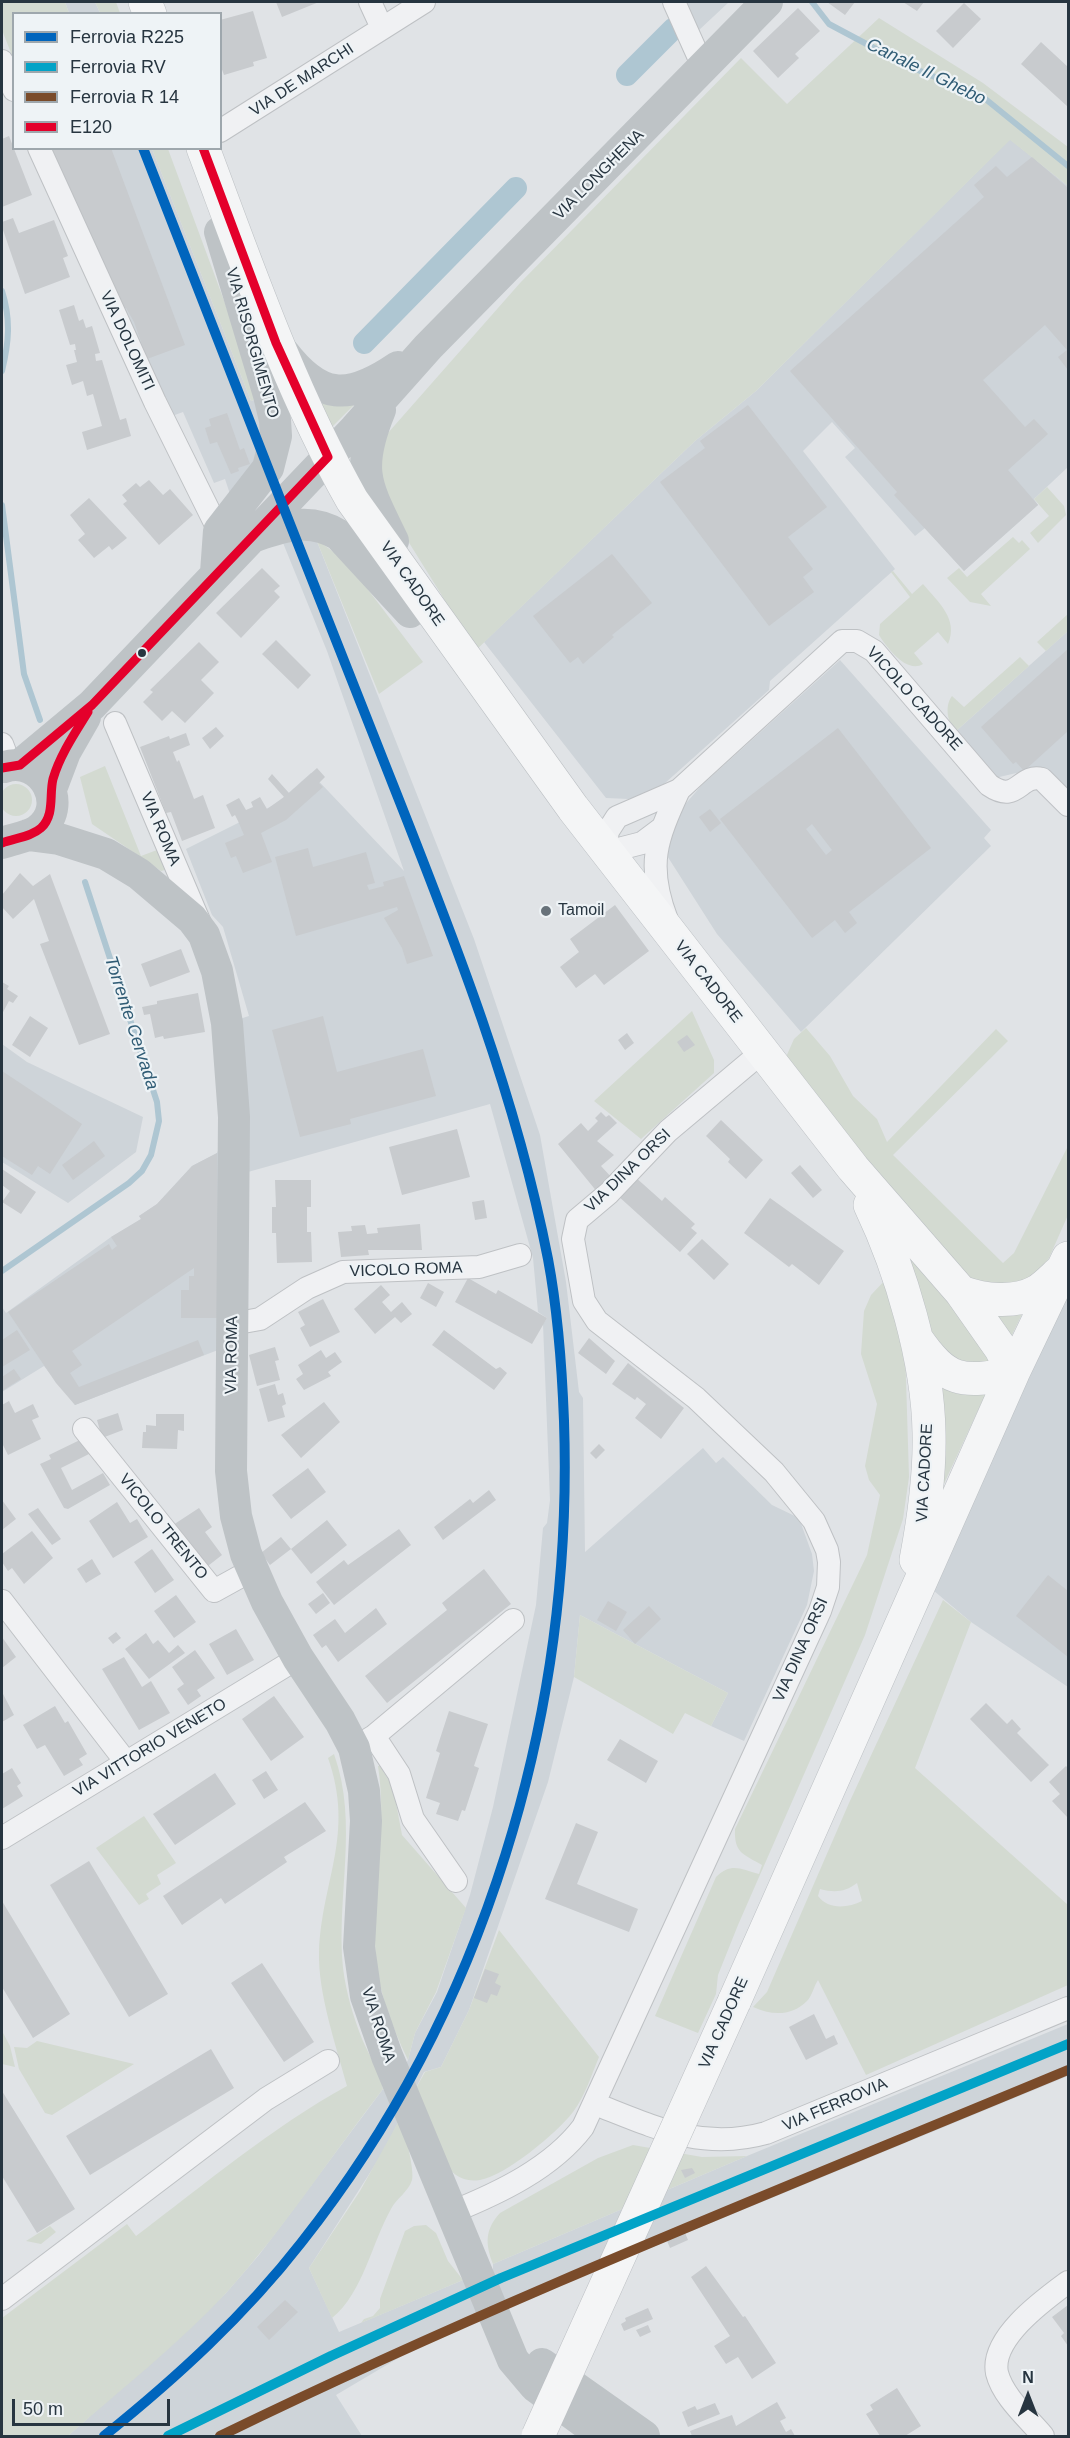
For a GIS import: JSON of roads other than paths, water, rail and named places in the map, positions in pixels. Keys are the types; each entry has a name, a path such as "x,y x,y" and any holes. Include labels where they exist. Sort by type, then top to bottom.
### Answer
{"main road":[{"name":"VIA RISORGIMENTO","path":"193,150 295,433 320,466"},
{"name":"VIA RISORGIMENTO","path":"205,150 320,466"},
{"name":"VIA CADORE","path":"320,466 352,500 415,604 853,1168 961,1292 1001,1349 1013,1373"},
{"name":"VIA CADORE","path":"853,1168 888,1243 915,1337 926,1400 929,1450 926,1503 908,1609"},
{"path":"961,1292 995,1300 1016,1298 1036,1292 1066,1263"},
{"path":"1013,1373 1066,1263"},
{"name":"VIA CADORE","path":"915,1337 929,1358 957,1378 990,1377 1013,1373"},
{"name":"VIA CADORE","path":"538,2436 734,2002 1013,1373"}],"street":[{"path":"370,2 382,28"},
{"name":"VIA DE MARCHI","path":"222,130 424,2"},
{"path":"674,2 704,69"},
{"name":"VIA LONGHENA","path":"234,535 320,466 428,346 704,69 767,2"},
{"path":"2,61 12,85"},
{"name":"VIA DOLOMITI","path":"40,150 155,402 234,535"},
{"name":"VIA RISORGIMENTO","path":"213,211 271,404 276,436 268,468 234,535"},
{"name":"VIA LONGHENA","path":"276,343 301,376 323,387 347,391 370,385 428,346"},
{"name":"VIA LONGHENA","path":"386,395 367,441 365,461 367,483 415,604"},
{"path":"12,837 46,822 65,752 103,714 216,573 234,535 290,524 328,528 339,535 415,604"},
{"name":"VICOLO CADORE","path":"606,850 612,824 632,809 679,789 834,645 850,640 866,644 874,651 989,785 1003,793 1012,792 1030,779 1042,779 1068,805"},
{"path":"8,760 103,714"},
{"name":"VIA ROMA","path":"103,714 204,935 217,971 227,1023 234,1117 231,1470 236,1516 252,1570 298,1658 340,1721 399,1774 413,1819 456,1881"},
{"path":"8,760 39,773 52,795"},
{"name":"VICOLO CADORE","path":"675,938 664,912 656,876 656,843 679,789"},
{"name":"VIA ROMA","path":"52,795 106,854 177,903 204,935"},
{"name":"VICOLO CADORE","path":"568,802 606,811 632,809"},
{"path":"606,850 642,843 662,828"},
{"name":"VIA ROMA","path":"12,837 59,839 106,854"},
{"name":"VIA DINA ORSI","path":"452,2212 511,2183 555,2157 584,2127 820,1611 828,1587 830,1562 814,1521 774,1472 696,1398 611,1333 589,1310 579,1279 574,1228 577,1220 609,1193 642,1155 762,1052"},
{"name":"VICOLO ROMA","path":"232,1324 260,1320 307,1288 343,1272 479,1267 520,1255"},
{"name":"VICOLO TRENTO","path":"84,1429 214,1591 252,1570"},
{"path":"2,1601 126,1762"},
{"path":"364,1742 513,1620"},
{"name":"VIA VITTORIO VENETO","path":"2,1838 298,1658"},
{"name":"VIA ROMA","path":"364,1742 366,1821 359,1929 363,1983 384,2049 513,2360 535,2386 603,2436"},
{"name":"VIA FERROVIA","path":"595,2104 654,2126 696,2138 742,2140 766,2133 1068,2008"},
{"path":"2,2299 266,2099 328,2061"},
{"path":"1043,2436 1005,2390 997,2373 997,2361 1027,2313 1068,2282"},
{"name":"VIA ROMA","path":"496,2319 533,2357 644,2436"}],"waterway":[{"name":"Canale Il Ghebo","path":"812,2 829,24 906,65 983,97 1068,166"},
{"path":"627,75 673,29"},
{"path":"364,343 516,188"},
{"name":"Torrente Cervada","path":"2,291 7,312 8,331 2,371"},
{"name":"Torrente Cervada","path":"2,505 24,674 40,720"},
{"name":"Torrente Cervada","path":"2,1271 129,1183 142,1171 151,1155 159,1121 157,1102 85,882"}],"rail line":[{"name":"R225","path":"104,2436 208,2345 279,2270 366,2153 421,2058 468,1958 505,1855 534,1749 553,1641 563,1531 564,1421 557,1319 548,1259 533,1191 495,1058 424,863 144,150"},
{"name":"RV","path":"168,2436 331,2356 501,2278 1068,2044"}],"place":[{"name":"Tamoil","path":"546,911"}]}
